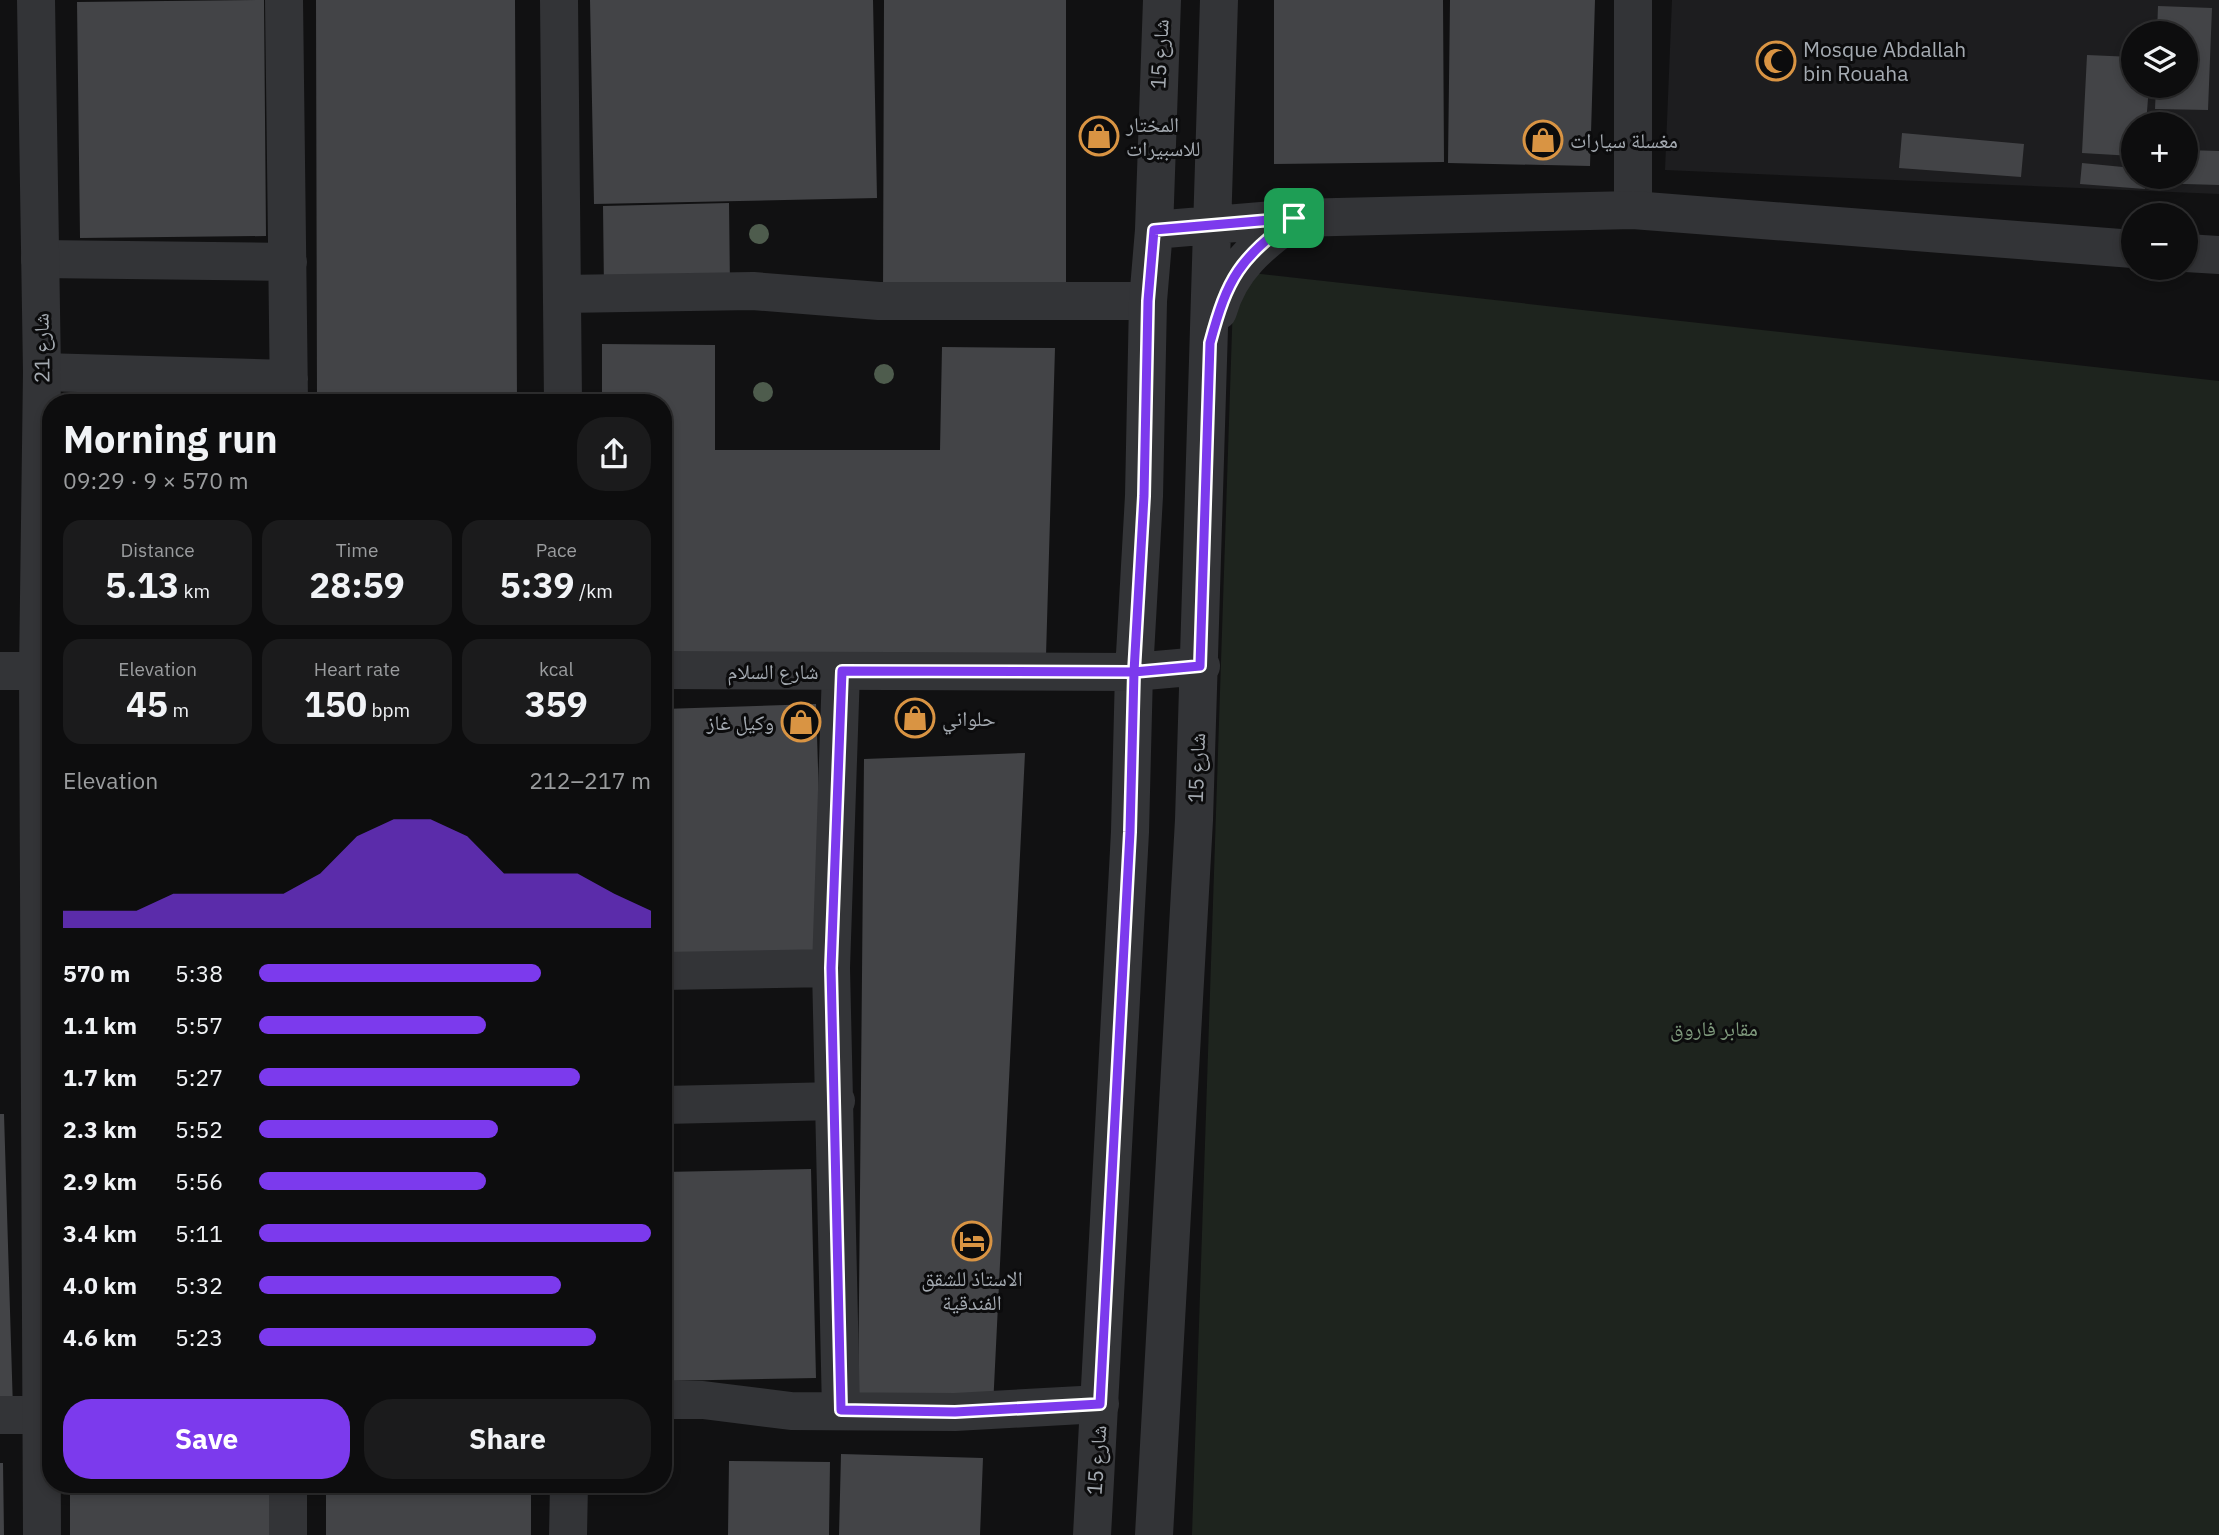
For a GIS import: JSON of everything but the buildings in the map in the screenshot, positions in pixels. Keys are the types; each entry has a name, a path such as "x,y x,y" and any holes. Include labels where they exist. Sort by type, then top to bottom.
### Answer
{"street":[{"name":"شارع 21","path":"36,0 42,394"},
{"path":"42,372 289,391 284,0"},
{"path":"559,0 564,394"},
{"name":"شارع 15","path":"1092,1535 1130,832 1134,672 1144,496 1148,301 1154,230 1162,0"},
{"name":"شارع 15","path":"1154,1535 1200,666 1219,0"},
{"path":"1633,0 1633,210"},
{"path":"1154,230 1294,218 1633,210 2121,247"},
{"path":"1210,343 1222,296 1238,267 1254,248 1294,218"},
{"path":"2198,254 2219,255"},
{"path":"40,259 288,262"},
{"path":"562,294 753,291 879,301 1148,301"},
{"name":"شارع السلام","path":"672,670 1134,672 1200,666"},
{"path":"0,671 42,671"},
{"path":"841,1410 831,968 842,671"},
{"path":"672,971 831,968"},
{"path":"672,1105 836,1101"},
{"path":"672,1400 703,1400 791,1411 955,1412 1100,1404"},
{"path":"0,1415 42,1415"},
{"name":"شارع 21","path":"42,1535 43,1493"},
{"path":"288,1493 288,1535"},
{"path":"568,1535 569,1493"}],"shaded area":[{"path":"1672,0 2219,0 2219,194 1665,170"}],"green space":[{"name":"مقابر فاروق","path":"1234,271 2219,381 2219,1535 1192,1535"}],"place":[{"name":"Mosque Abdallah bin Rouaha","path":"1776,61"},
{"name":"المختار للاسبيرات","path":"1099,136"},
{"name":"مغسلة سيارات","path":"1543,140"},
{"name":"حلواني","path":"915,718"},
{"name":"وكيل غاز","path":"801,722"},
{"name":"الاستاذ للشقق الفندقية","path":"972,1241"}],"route":[{"path":"1294,218 1154,230 1148,301 1144,496 1134,672 1130,832 1100,1404 955,1412 841,1410 831,968 842,671 1134,672 1200,666 1210,343 1222,296 1238,267 1254,248 1294,218"}]}
